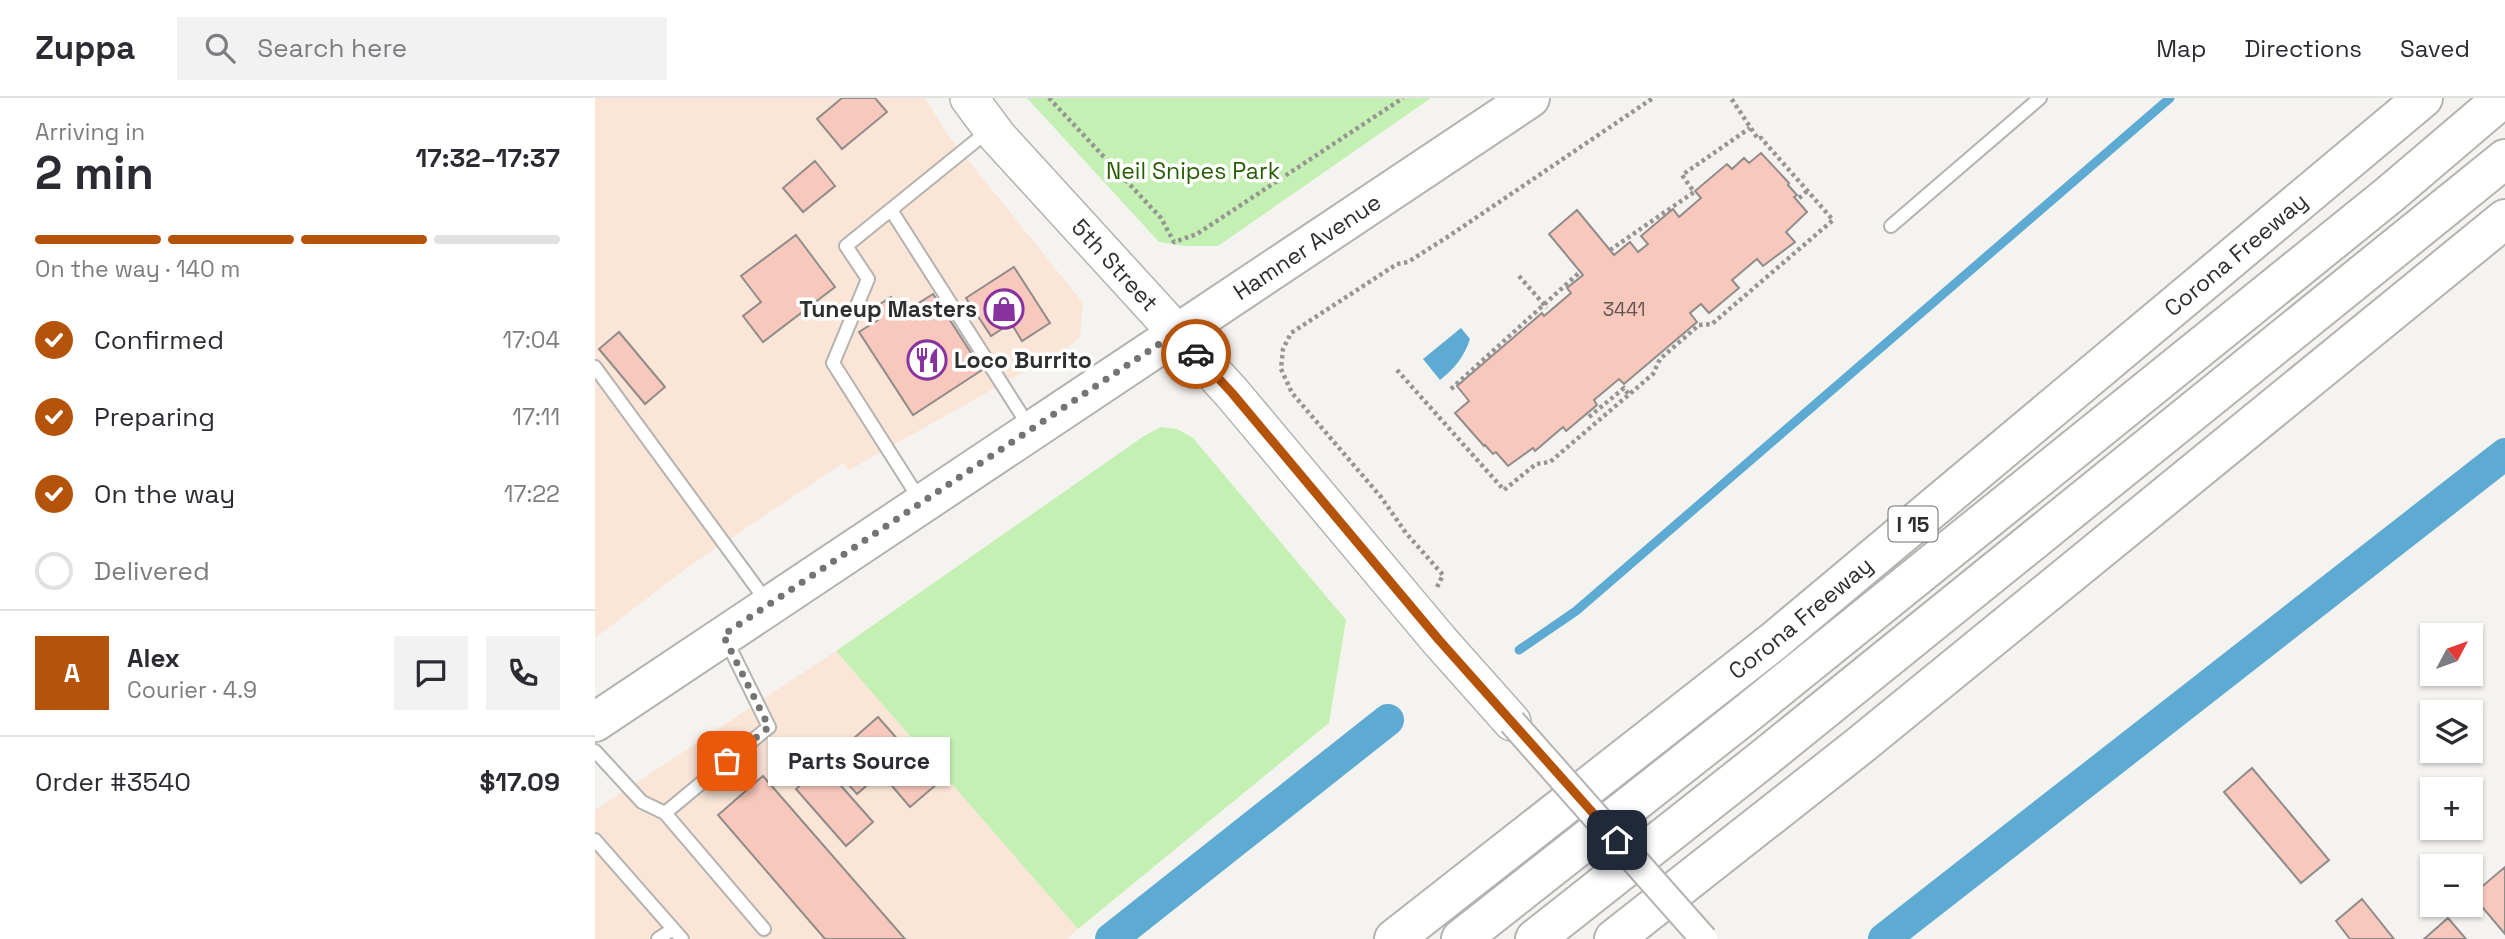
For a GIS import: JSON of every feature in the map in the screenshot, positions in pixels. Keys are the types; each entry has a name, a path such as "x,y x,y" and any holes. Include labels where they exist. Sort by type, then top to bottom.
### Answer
{"main road":[{"name":"Hamner Avenue","path":"595,722 1530,98"},
{"path":"2352,157 2415,98"},
{"name":"Corona Freeway","path":"1394,939 1774,640 2424,98"},
{"path":"1461,939 1745,715 2378,204 2503,98"},
{"path":"1535,939 1774,750 2505,159"},
{"path":"1614,939 1869,738 2505,219"}],"street":[{"name":"5th Street","path":"969,98 991,128 1232,393 1439,640 1704,939"}],"lane":[{"path":"1891,226 2040,98"},
{"path":"922,503 833,363 868,279 846,246 991,128"},
{"path":"891,210 1031,429"},
{"path":"595,367 770,605"},
{"path":"665,813 769,727 723,635"},
{"path":"595,751 642,802 665,813 764,929"},
{"path":"595,840 677,934 658,939"}],"path":[{"path":"1049,98 1161,218 1174,242 1197,234 1403,98"},
{"path":"1444,595 1436,586 1443,575 1292,393 1281,369 1283,349 1291,333 1397,264 1408,262 1439,243 1653,98"},
{"path":"1397,370 1504,490 1536,464 1550,462 1653,374 1660,359 1699,325 1712,324 1833,220 1751,128 1731,98"},
{"path":"1610,250 1694,192 1682,175 1751,128"},
{"path":"1799,198 1807,191"},
{"path":"1451,388 1546,306 1581,271"},
{"path":"1519,276 1546,306"},
{"path":"1589,417 1623,388 1629,395"}],"shaded area":[{"path":"595,98 925,98 948,135 1083,303 1080,337 1070,346 849,470 843,463 691,565 595,638"},
{"path":"836,651 1078,929 1066,939 595,939 595,810"}],"green space":[{"name":"Neil Snipes Park","path":"1027,98 1431,98 1218,246 1185,246 1159,242"},
{"path":"1161,427 1177,429 1193,438 1346,620 1329,723 1078,929 836,651 1144,436"}],"water":[{"path":"1461,328 1470,339 1468,345 1458,362 1440,380 1423,359"}],"building":[{"path":"842,98 875,98 887,112 842,149 817,119"},
{"path":"1761,153 1789,183 1797,195 1794,197 1807,212 1786,232 1795,242 1763,266 1757,259 1732,280 1739,288 1709,313 1701,304 1690,313 1697,322 1624,384 1619,379 1594,400 1597,405 1566,431 1563,427 1535,451 1533,448 1508,466 1496,452 1493,454 1484,446 1455,413 1469,401 1457,386 1542,313 1544,316 1571,293 1567,288 1583,275 1549,234 1577,210 1614,255 1630,242 1638,252 1648,244 1641,236 1673,209 1679,217 1701,198 1695,191 1727,164 1732,169 1744,158 1749,163"},
{"path":"815,161 835,186 803,212 783,188"},
{"path":"796,235 835,287 763,342 743,316 761,302 741,276"},
{"path":"1014,267 1050,323 1022,341 1011,323 991,336 966,298"},
{"path":"933,294 982,370 913,415 859,332 878,320 871,310 891,297 901,314"},
{"path":"619,332 665,387 645,404 599,349"},
{"path":"878,717 937,784 910,807 881,773 857,794 840,775 835,779 873,822 846,846 796,789"},
{"path":"2252,768 2329,860 2301,883 2224,792"},
{"path":"763,776 905,939 825,939 718,815"},
{"path":"2505,867 2505,934 2483,908 2483,886"},
{"path":"2362,899 2394,939 2350,939 2336,921"},
{"path":"2448,918 2466,939 2424,939"}],"waterway":[{"path":"1519,650 1576,611 2170,98"},
{"path":"1884,939 2505,454"},
{"path":"1111,939 1388,720"}],"way so far":[{"path":"727,761 769,727 723,635 1177,332 1196,354"}],"place":[{"name":"Tuneup Masters","path":"1004,309"},
{"name":"Loco Burrito","path":"927,360"},
{"name":"Parts Source","path":"727,761"}],"route":[{"path":"1196,354 1232,393 1439,640 1617,840"}]}
